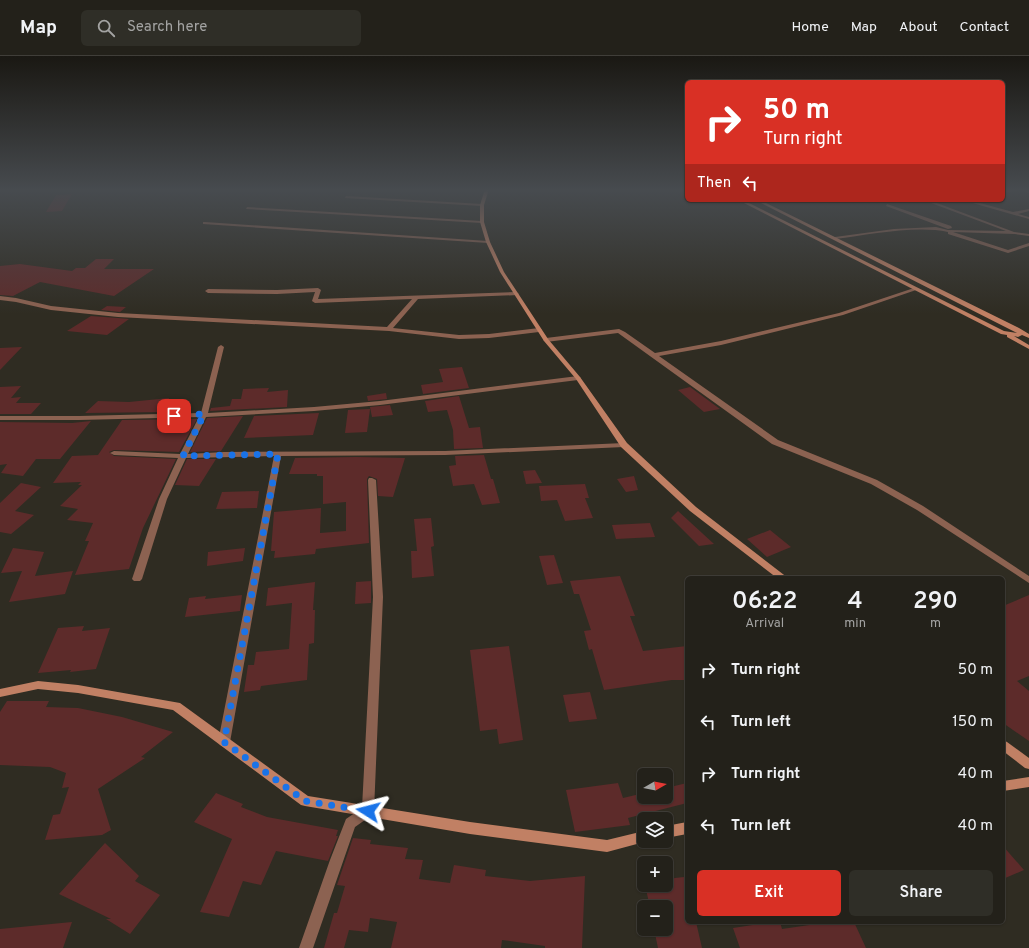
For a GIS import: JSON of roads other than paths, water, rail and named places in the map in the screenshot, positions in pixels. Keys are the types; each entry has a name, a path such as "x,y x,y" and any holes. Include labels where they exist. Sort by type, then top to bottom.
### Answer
{"street":[{"path":"319,231 488,242"},
{"path":"485,231 488,242 502,272 539,330 578,378 624,445 693,509 780,576"},
{"path":"801,231 1029,347"},
{"path":"820,231 1029,336"},
{"path":"835,238 889,231"},
{"path":"944,231 1008,252 1029,244"},
{"path":"948,231 1015,233 1029,235"},
{"path":"1010,231 1015,233"},
{"path":"653,355 720,343 841,314 916,289"},
{"path":"208,291 277,292 318,290 315,301 516,294"},
{"path":"0,298 51,308 118,315 389,329 459,337 488,336 539,330"},
{"path":"389,329 416,298"},
{"path":"1003,333 1020,334 1016,329"},
{"path":"546,340 619,331 624,333 775,442 874,482 920,508 1029,580"},
{"path":"137,579 163,499 204,414 221,347"},
{"path":"0,418 114,418 331,407 578,378"},
{"path":"114,453 183,456 445,453 624,445"},
{"path":"224,742 278,454"},
{"path":"368,811 378,597 372,480"},
{"path":"0,693 38,685 78,689 176,706 305,801 470,828 607,846 637,839"},
{"path":"1005,746 1029,764"},
{"path":"1005,786 1029,782"},
{"path":"306,948 350,823 368,811"},
{"path":"673,831 685,828"}]}
